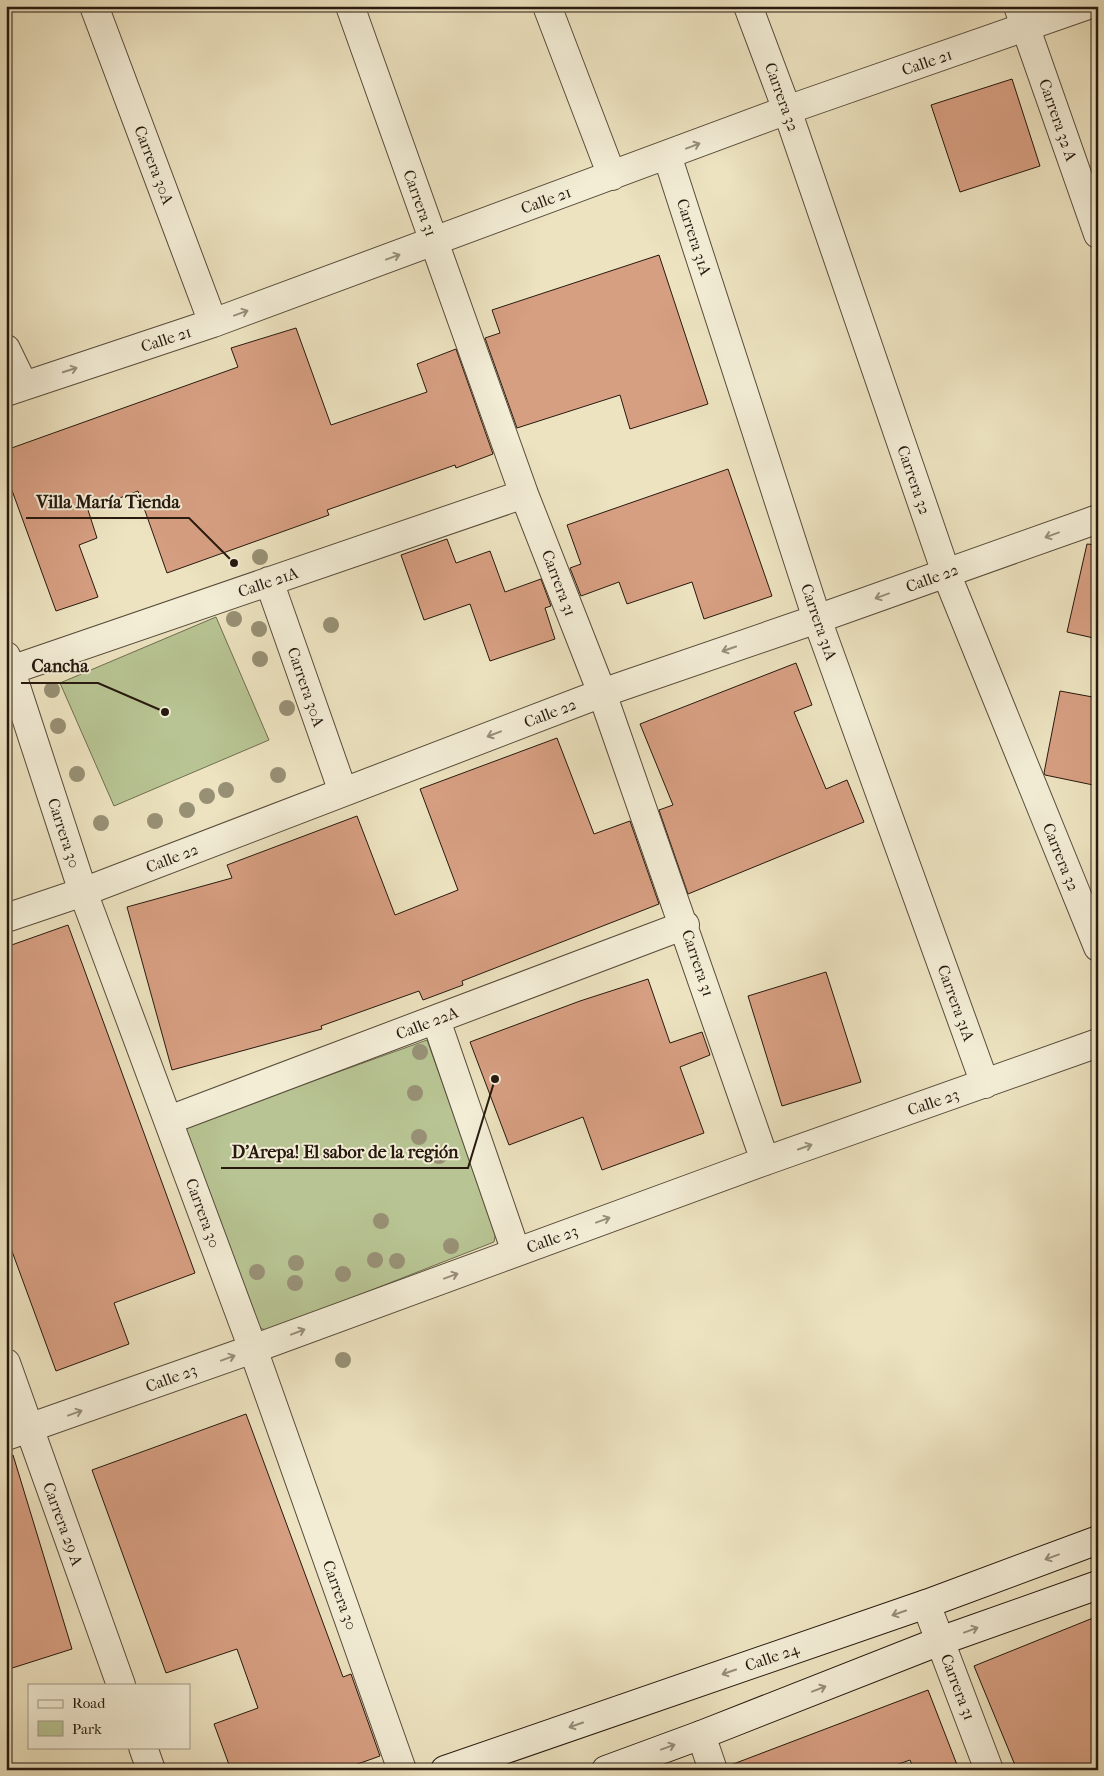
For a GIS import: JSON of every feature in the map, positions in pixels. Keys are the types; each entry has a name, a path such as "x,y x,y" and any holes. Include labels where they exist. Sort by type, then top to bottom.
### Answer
{"street":[{"name":"Carrera 30A","path":"94,6 213,323"},
{"name":"Carrera 31","path":"350,6 524,494 602,693 685,925 765,1161"},
{"path":"547,6 612,176"},
{"name":"Carrera 32","path":"748,6 787,110 946,573 1098,947"},
{"name":"Calle 21","path":"15,389 213,323 612,176 787,110 1022,17 1086,6"},
{"name":"Carrera 32 A","path":"1022,17 1098,234"},
{"name":"Carrera 31A","path":"667,155 817,619 985,1084"},
{"path":"6,349 15,389"},
{"name":"Calle 21A","path":"9,663 270,581 524,494"},
{"name":"Calle 22","path":"6,918 83,892 602,693 817,619 1098,518"},
{"name":"Carrera 30A","path":"270,581 343,792"},
{"name":"Carrera 30","path":"9,663 83,892 253,1350 402,1770"},
{"name":"Calle 22A","path":"169,1120 685,925"},
{"path":"436,1020 516,1252"},
{"name":"Calle 23","path":"18,1433 253,1350 765,1161 1098,1043"},
{"name":"Carrera 29 A","path":"6,1363 18,1433 121,1684"},
{"name":"Calle 24","path":"445,1770 926,1604 1098,1540"},
{"path":"606,1770 701,1736 940,1641 1098,1586"},
{"name":"Carrera 31","path":"926,1604 989,1770"},
{"path":"701,1736 713,1770"},
{"path":"143,1748 151,1770"}],"green space":[{"path":"216,617 269,740 114,806 60,683"},
{"path":"427,1040 496,1231 494,1242 267,1331 257,1326 185,1127"}],"building":[{"path":"1012,79 1040,166 960,192 931,105"},
{"path":"659,255 708,404 630,429 620,395 517,428 485,338 500,333 492,310"},
{"path":"296,328 331,425 427,392 417,364 456,349 493,454 456,468 455,465 327,510 329,515 167,573 138,491 88,510 97,538 79,545 98,597 56,611 6,474 6,450 238,367 231,348"},
{"path":"728,469 772,596 704,619 692,582 627,604 619,582 581,596 570,568 581,564 567,525"},
{"path":"447,539 456,563 490,551 505,592 541,579 551,606 545,608 555,639 490,661 470,604 424,620 401,555"},
{"path":"1087,544 1098,545 1098,639 1067,632"},
{"path":"796,663 812,705 794,712 826,789 847,780 864,822 688,894 659,810 673,805 640,724"},
{"path":"1060,691 1098,698 1098,786 1045,775 1044,773"},
{"path":"557,738 594,834 630,821 659,904 462,981 463,985 423,1000 419,991 321,1026 322,1029 172,1070 127,907 232,878 227,865 357,816 395,915 458,890 420,789"},
{"path":"68,925 195,1273 114,1303 129,1344 56,1371 6,1235 6,947"},
{"path":"826,972 861,1082 782,1106 748,996"},
{"path":"648,979 670,1043 702,1032 710,1055 680,1067 704,1133 602,1170 583,1117 509,1145 470,1042 580,1001"},
{"path":"246,1414 343,1677 351,1674 380,1756 341,1770 231,1770 214,1724 258,1708 237,1649 166,1673 92,1470"},
{"path":"13,1455 72,1649 6,1670 6,1456"},
{"path":"1098,1616 1098,1770 1017,1770 974,1666"},
{"path":"928,1690 959,1770 914,1770 910,1760 882,1770 728,1770 728,1766"}],"place":[{"name":"Villa María Tienda","path":"234,563"},
{"name":"Cancha","path":"165,712"},
{"name":"D'Arepa! El sabor de la región","path":"495,1079"}]}
